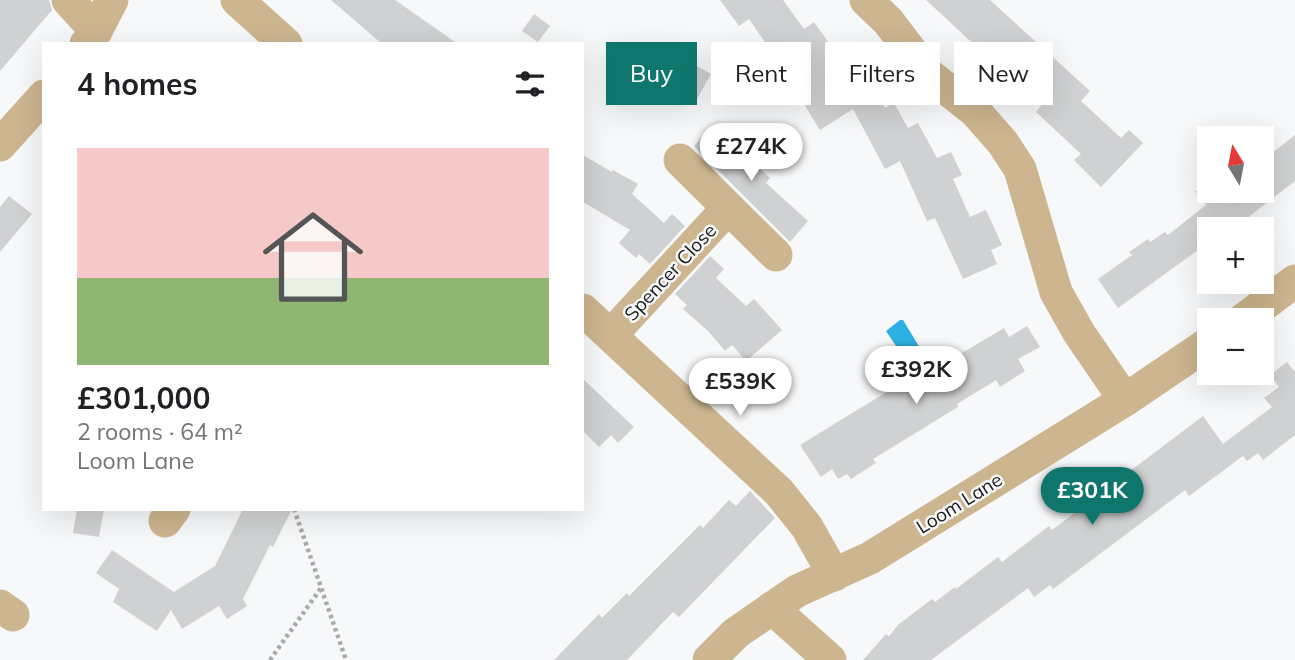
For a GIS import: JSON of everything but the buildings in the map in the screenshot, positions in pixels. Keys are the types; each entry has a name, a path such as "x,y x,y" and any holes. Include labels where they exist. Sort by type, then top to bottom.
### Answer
{"street":[{"path":"68,0 91,37 112,0"},
{"path":"237,0 284,42"},
{"path":"866,0 888,21 929,75 975,111 1003,143 1020,169 1056,292 1079,333 1125,400"},
{"path":"0,145 42,98"},
{"name":"Spencer Close","path":"680,160 776,256"},
{"name":"Spencer Close","path":"611,335 728,208"},
{"path":"1259,308 1295,281"},
{"path":"584,311 779,492 807,527 834,575"},
{"name":"Loom Lane","path":"709,660 736,633 797,591 870,558 1125,400 1197,351"},
{"path":"772,608 830,660"}],"path":[{"path":"295,511 346,660"},
{"path":"270,660 321,588"}],"water":[{"path":"903,320 920,348 920,352 908,359 904,358 886,331"}]}
